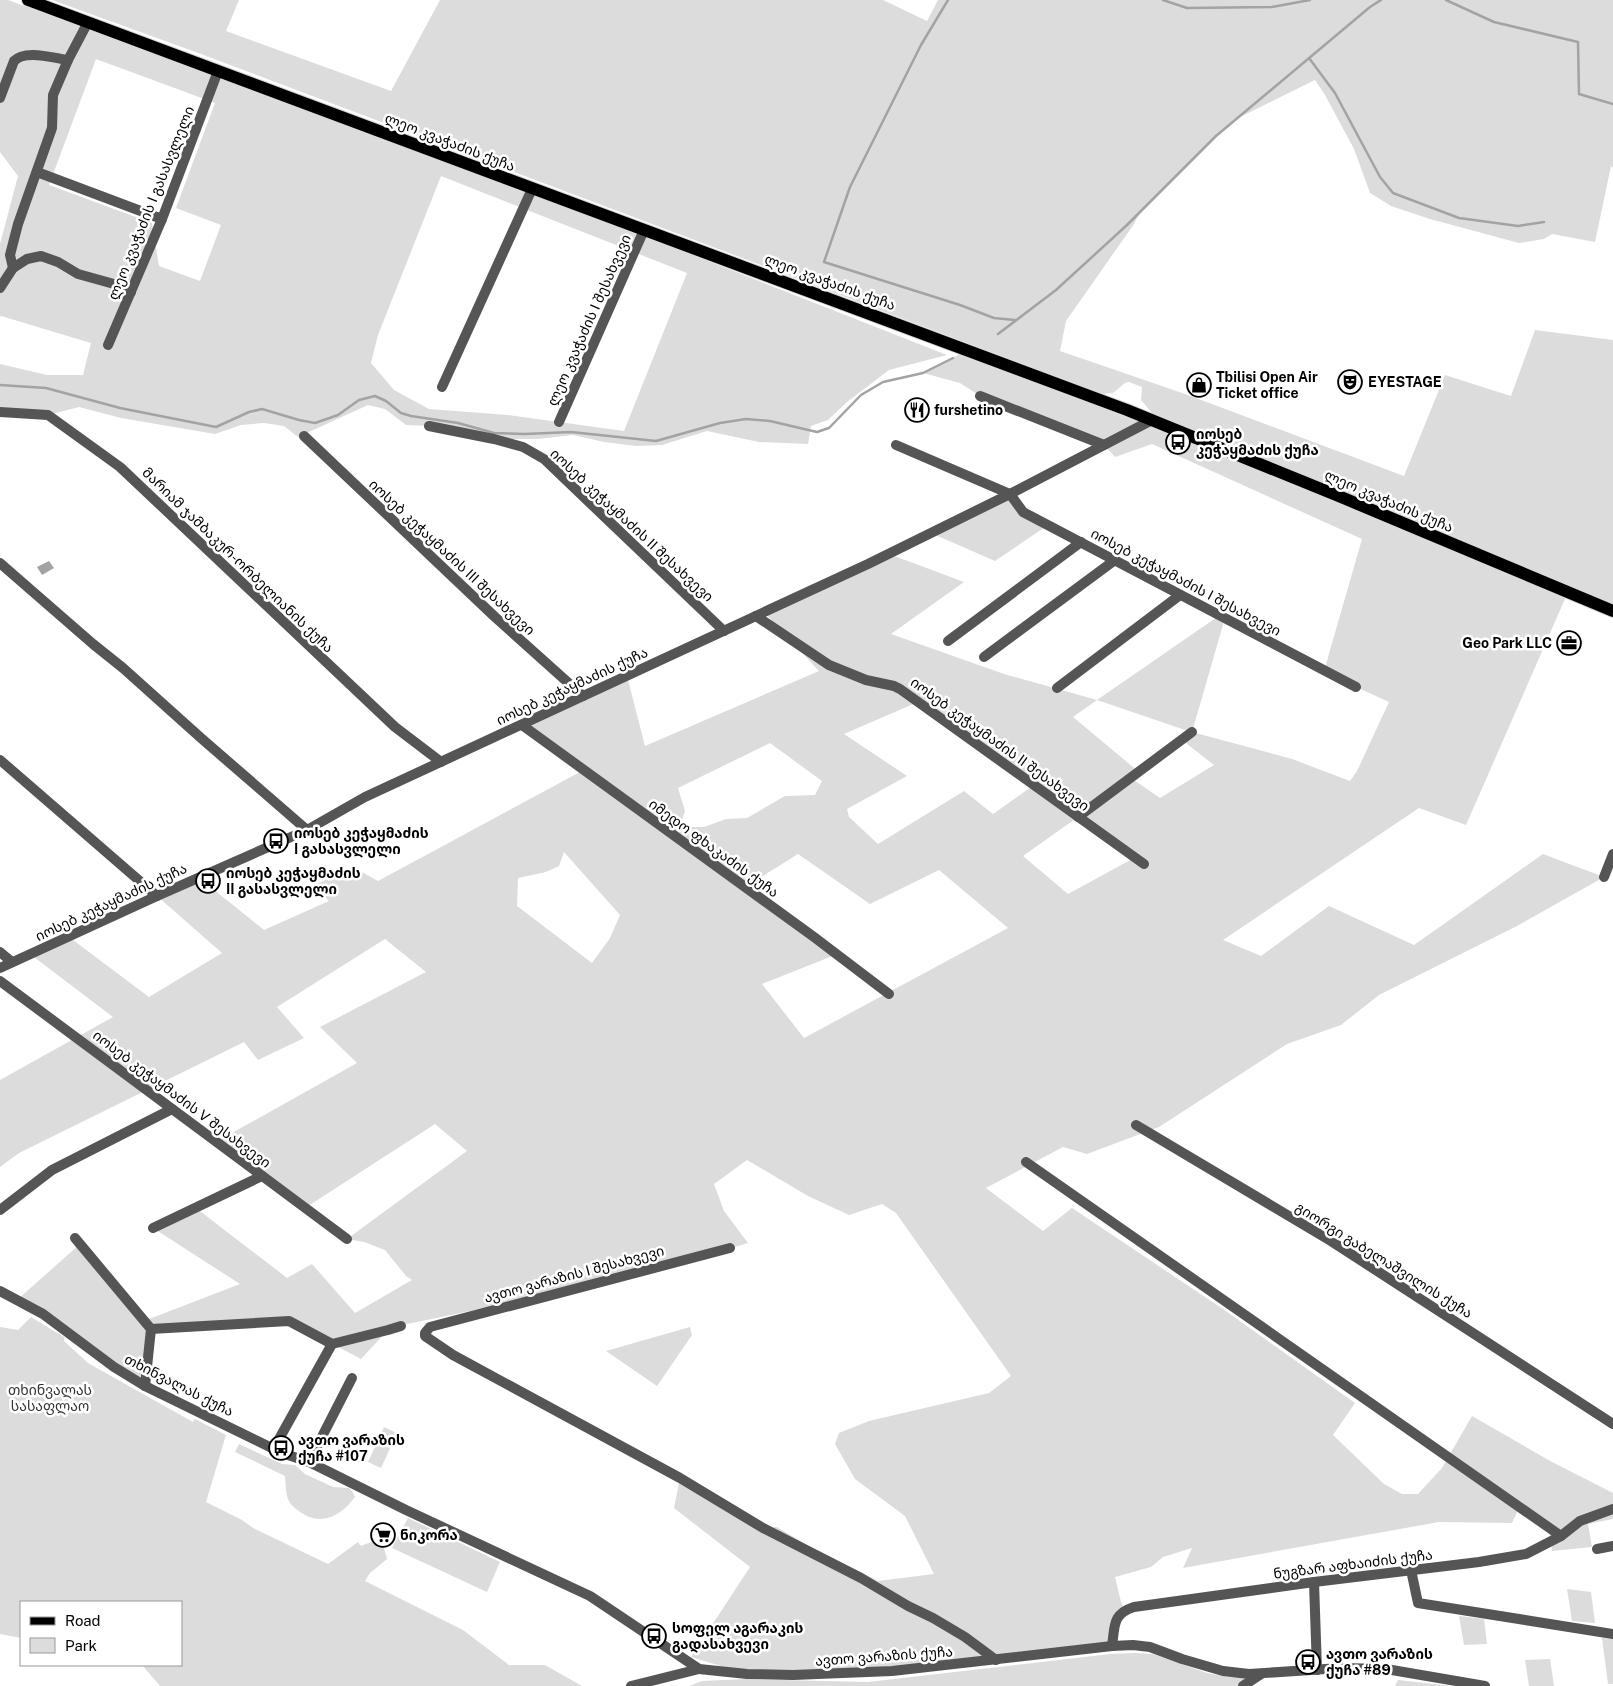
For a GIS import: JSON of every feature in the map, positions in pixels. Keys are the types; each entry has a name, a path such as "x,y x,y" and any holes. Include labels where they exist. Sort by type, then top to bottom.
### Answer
{"main road":[{"name":"ლეო კვაჭაძის ქუჩა","path":"28,0 1152,420 1613,611"}],"street":[{"path":"13,268 10,255 18,224 52,128 53,95 65,71 68,60 88,22"},
{"path":"0,98 14,61 18,57 28,54 68,60"},
{"name":"ლეო კვაჭაძის I გასასვლელი","path":"108,345 162,219 218,70"},
{"path":"37,172 162,219"},
{"path":"442,387 532,189"},
{"name":"ლეო კვაჭაძის I შესახვევი","path":"559,422 644,230"},
{"path":"0,288 13,268 27,259 41,256 58,262 78,274 114,284 131,292"},
{"path":"980,396 1104,445"},
{"name":"მარიამ ჯამბაკურ-ორბელიანის ქუჩა","path":"0,412 48,415 120,467 395,727 441,762"},
{"name":"იოსებ კეჭაყმაძის ქუჩა","path":"0,968 307,830 365,797 522,726 868,564 1010,494 1152,420"},
{"name":"იოსებ კეჭაყმაძის II შესახვევი","path":"429,426 523,447 544,459 724,631"},
{"name":"იოსებ კეჭაყმაძის III შესახვევი","path":"304,436 495,616 584,696"},
{"path":"896,445 1010,494"},
{"name":"იოსებ კეჭაყმაძის I შესახვევი","path":"1010,494 1023,512 1356,687"},
{"path":"948,641 1081,542"},
{"path":"984,657 1115,560"},
{"path":"0,563 307,830"},
{"path":"1057,688 1180,595"},
{"name":"იოსებ კეჭაყმაძის II შესახვევი","path":"756,616 829,665 866,680 900,689 1144,864"},
{"name":"იმედო ფხაკაძის ქუჩა","path":"522,726 814,937 889,994"},
{"path":"1078,817 1192,732"},
{"path":"0,760 157,896"},
{"path":"1604,877 1613,854"},
{"path":"0,952 12,962"},
{"name":"იოსებ კეჭაყმაძის V შესახვევი","path":"0,981 347,1239"},
{"path":"0,1210 52,1170 172,1109"},
{"name":"გიორგი გაბელაშვილის ქუჩა","path":"1136,1125 1331,1241 1613,1424"},
{"path":"1026,1162 1562,1536"},
{"path":"153,1228 262,1176"},
{"path":"75,1238 151,1329 146,1386"},
{"name":"ავთო ვარაზის I შესახვევი","path":"730,1248 430,1327 425,1336 453,1355 680,1478 763,1528 861,1578 908,1606 933,1618 965,1637 996,1660"},
{"name":"თხინვალას ქუჩა","path":"0,1291 43,1314 114,1367 146,1386 274,1448"},
{"path":"151,1329 290,1321 332,1344 401,1326"},
{"path":"274,1448 332,1344"},
{"path":"309,1462 352,1378"},
{"name":"ავთო ვარაზის ქუჩა","path":"274,1448 282,1453 309,1462 406,1510 590,1596 699,1669 747,1674 824,1674 892,1671 1133,1645 1150,1648 1223,1671 1263,1674 1357,1668 1386,1669 1485,1686"},
{"name":"ნუგზარ აფხაიძის ქუჩა","path":"1112,1646 1117,1618 1125,1610 1134,1607 1314,1582 1479,1562 1526,1554 1562,1536 1580,1521 1613,1509"},
{"path":"1597,1549 1613,1546"},
{"path":"1411,1570 1418,1603 1606,1631 1613,1634"},
{"path":"1314,1582 1317,1670"},
{"path":"631,1686 699,1669"},
{"path":"1243,1686 1263,1674"}],"green space":[{"path":"0,0 8,0 533,192 947,355 889,370 847,402 828,420 811,426 808,444 759,442 707,431 662,445 636,446 604,442 573,435 538,439 494,439 429,426 406,425 385,409 368,405 298,437 284,426 264,423 241,425 215,434 121,418 79,407 48,415 0,412 0,364 47,375 83,375 91,343 0,317 0,244 18,176 0,152","holes":["96,59 215,103 176,208 221,225 200,281 159,266 152,223 49,185","441,176 687,273 624,431 508,415 429,409 394,390 371,363 378,335"]},
{"path":"52,0 239,0 226,31 391,91 440,0 883,0 927,21 938,0 1613,0 1613,168 1611,166 1595,242 1552,234 1544,239 1519,243 1430,219 1391,206 1370,193 1354,149 1315,80 1234,120 1140,212 1134,224 1066,321 1060,351 1185,394 1404,476 1445,375 1511,396 1535,330 1613,340 1613,605 1153,414 1141,400 1142,387 1129,382 1113,393 1103,394 201,54"},
{"path":"968,350 1568,592 1466,825 1419,808 1223,940 1261,956 1329,906 1414,945 1543,854 1604,877 1517,926 1379,995 1341,1025 1287,1044 1159,1127 1087,1154 1063,1147 986,1188 1043,1231 1072,1208 1223,1309 1355,1403 1333,1435 1384,1484 1402,1494 1418,1494 1442,1468 1472,1416 1552,1462 1613,1493 1613,1519 1588,1524 1592,1547 1552,1551 1550,1535 1519,1508 1512,1523 1439,1522 1183,1568 1192,1548 1163,1557 1151,1567 1115,1577 1121,1602 1125,1610 1112,1646 1005,1660 747,1674 691,1657 750,1567 674,1508 680,1478 763,1528 777,1527 810,1547 878,1581 934,1574 905,1516 855,1479 835,1444 839,1433 869,1421 989,1393 1011,1376 896,1213 882,1204 849,1215 808,1196 747,1160 714,1184 724,1211 748,1243 618,1278 397,1326 388,1330 361,1359 289,1321 151,1329 145,1386 17,1300 80,1244 144,1321 240,1284 153,1228 196,1208 287,1278 312,1264 355,1313 412,1280 406,1276 385,1250 364,1242 347,1239 467,1151 435,1124 305,1208 216,1142 357,1063 320,1027 426,972 385,939 277,1007 304,1038 258,1060 244,1042 19,1153 0,1167 0,1080 113,1017 30,954 69,937 149,997 222,953 157,896 198,877 264,930 329,901 312,886 353,867 378,881 580,772 522,725 627,676 645,746 819,671 764,612 889,554 964,582 891,634 1004,674 1097,700 1220,615 1225,618 1192,732 1292,759 1350,781 1357,771 1389,702 1324,671 1362,539 1152,444 1115,457 1104,445 980,396 960,383 923,373","holes":["1097,700 1191,732 1182,740 1214,765 1160,798 1131,778 1139,772 1073,717","918,702 1034,785 993,814 964,791 878,844 849,817 847,809 907,776 844,734","770,743 822,781 815,795 785,796 747,818 726,819 704,827 680,827 685,811 678,788","1078,817 1134,858 1068,894 1023,856","564,852 620,915 610,938 592,963 517,906 518,878 546,872 559,866","798,854 870,904 939,870 1008,928 804,1038 762,984 840,953 747,886"]},
{"path":"1010,494 1023,512 1048,525 995,561 931,533"},
{"name":"თხინვალას სასაფლაო","path":"31,1317 64,1337 64,1341 88,1363 193,1422 195,1419 226,1435 206,1502 242,1520 253,1528 328,1564 358,1542 361,1546 371,1542 384,1548 387,1559 370,1573 365,1581 463,1630 509,1665 545,1665 582,1686 160,1686 143,1666 182,1666 182,1601 20,1601 20,1638 0,1634 0,1327 18,1330"},
{"path":"690,1327 692,1335 657,1386 606,1351"},
{"path":"384,1427 397,1433 381,1468 368,1462"},
{"path":"239,1444 282,1464 295,1465 305,1474 333,1487 349,1488 355,1497 345,1508 333,1516 320,1519 305,1515 288,1500 285,1476 235,1452"},
{"path":"408,1518 500,1562 487,1592 392,1548"},
{"path":"1567,1589 1591,1592 1595,1623 1572,1621"},
{"path":"1459,1616 1484,1619 1487,1644 1464,1645"},
{"path":"1602,1638 1613,1639 1613,1684 1608,1684"},
{"path":"1110,1654 1153,1654 1207,1673 1228,1677 1244,1677 1245,1681 1239,1686 689,1686 702,1681 746,1679 868,1682"},
{"path":"1550,1659 1554,1686 1529,1686 1525,1660"},
{"path":"1398,1680 1452,1686 1395,1686"}],"shaded area":[{"path":"49,561 54,568 42,575 37,567"}],"waterway":[{"path":"948,0 921,45 850,187 824,262 960,305 994,318 1015,320"},
{"path":"1163,0 1187,8 1272,7 1310,0"},
{"path":"998,334 1056,290 1127,225 1216,136 1370,7 1381,0"},
{"path":"1446,0 1494,22 1578,42 1579,94 1613,104"},
{"path":"1309,58 1335,93 1380,177 1393,193 1459,218 1518,226 1544,222"},
{"path":"0,385 46,388 120,408 216,427 249,412 262,409 315,423 338,415 359,400 375,396 386,401 401,413 458,423 494,433 571,432 656,441 720,423 746,419 770,421 817,432 829,428 861,395 883,382 923,373 953,358"}],"place":[{"name":"EYESTAGE","path":"1350,382"},
{"name":"Tbilisi Open Air Ticket office","path":"1199,385"},
{"name":"furshetino","path":"917,410"},
{"name":"იოსებ კეჭაყმაძის ქუჩა","path":"1178,442"},
{"name":"Geo Park LLC","path":"1569,643"},
{"name":"იოსებ კეჭაყმაძის I გასასვლელი","path":"276,841"},
{"name":"იოსებ კეჭაყმაძის II გასასვლელი","path":"208,881"},
{"name":"ავთო ვარაზის ქუჩა #107","path":"281,1448"},
{"name":"ნიკორა","path":"383,1535"},
{"name":"სოფელ აგარაკის გადასახვევი","path":"654,1636"},
{"name":"ავთო ვარაზის ქუჩა #89","path":"1308,1662"}]}
